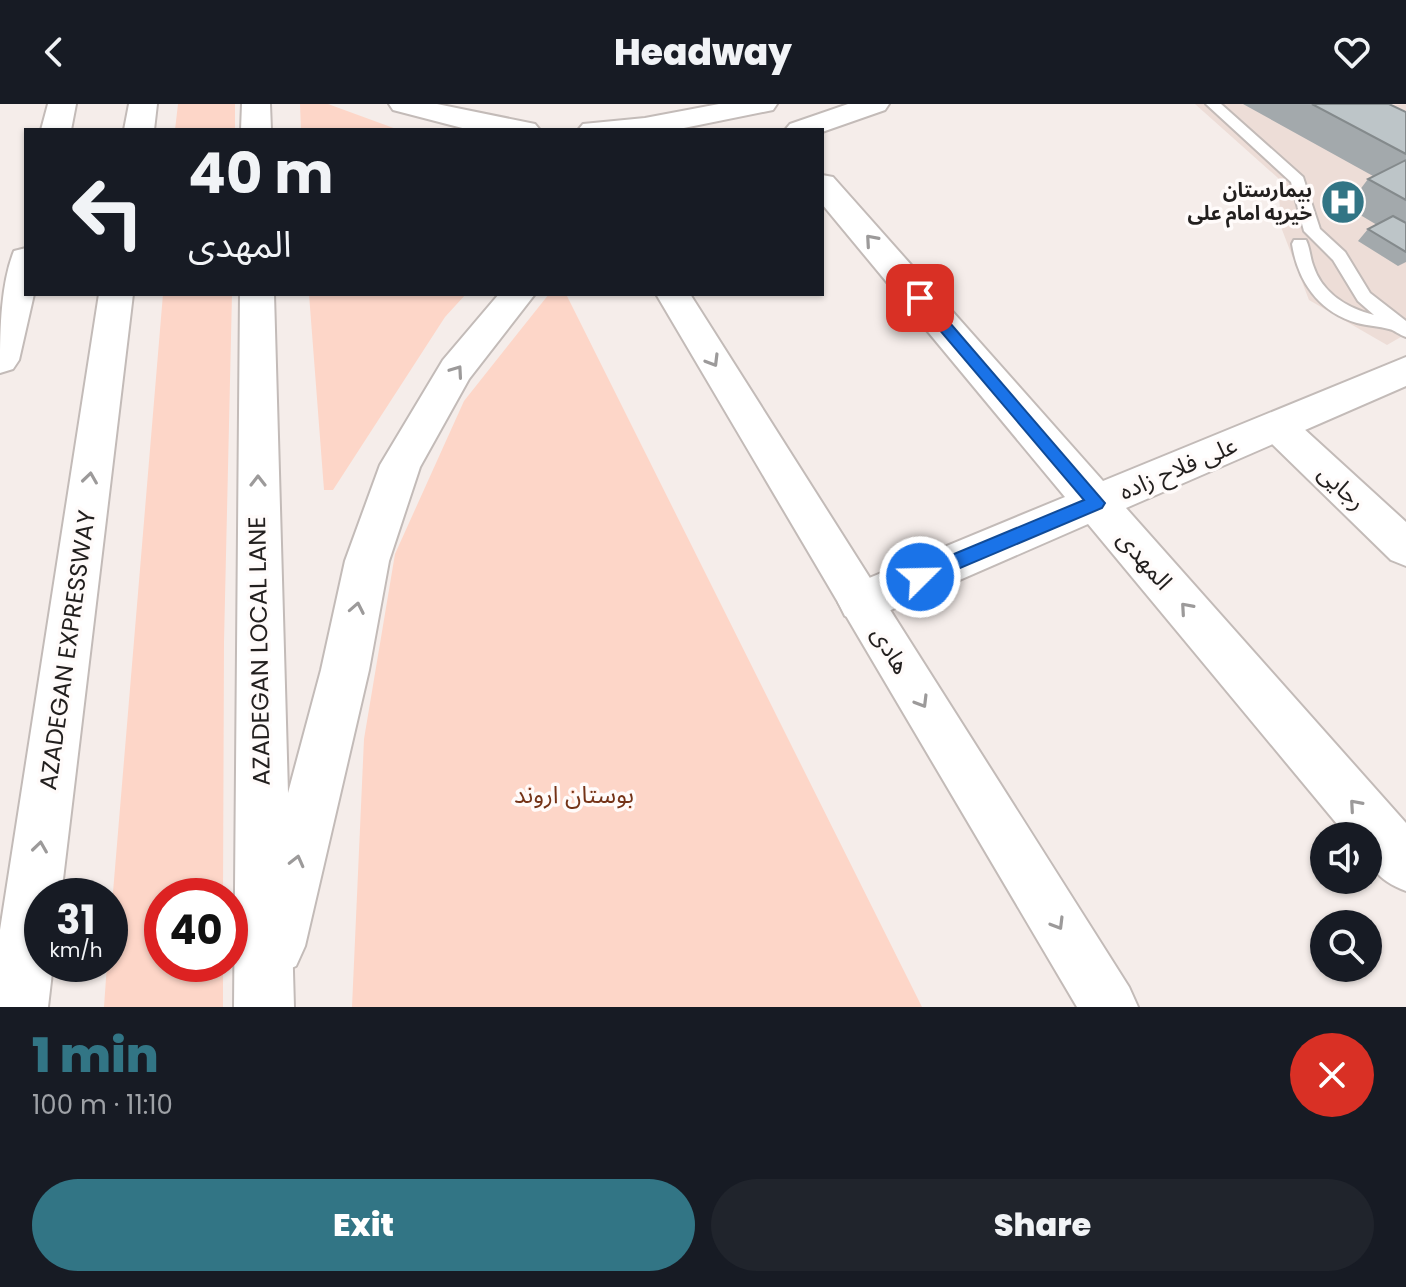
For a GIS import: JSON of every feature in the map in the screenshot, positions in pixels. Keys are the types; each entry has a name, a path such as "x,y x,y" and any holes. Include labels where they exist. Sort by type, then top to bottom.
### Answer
{"main road":[{"path":"56,128 62,104"},
{"path":"139,128 143,104"},
{"path":"256,104 256,128"},
{"path":"403,104 473,122 512,128"},
{"path":"806,128 875,104"},
{"path":"635,128 753,107"},
{"name":"المهدی","path":"824,186 1406,864"},
{"path":"0,360 24,267"},
{"name":"AZADEGAN EXPRESSWAY","path":"18,1007 116,296"},
{"name":"AZADEGAN LOCAL LANE","path":"257,296 264,999"},
{"path":"264,999 345,670 367,561 400,465 456,370 516,296"},
{"name":"علی فلاح زاده","path":"861,602 1406,371"}],"street":[{"name":"هادی","path":"674,296 1109,1007"},
{"name":"رجایی","path":"1278,427 1406,548"}],"lane":[{"path":"1213,104 1298,180 1312,231 1339,256 1364,297 1400,327"},
{"path":"1300,244 1302,264 1311,282 1331,303 1369,323 1400,327"}],"shaded area":[{"name":"بیمارستان خیریه امام علی","path":"1195,104 1406,104 1406,334 1387,345 1309,300 1281,227 1278,178"}],"green space":[{"path":"178,104 235,104 235,128 175,128"},
{"path":"300,104 328,104 394,128 301,128"},
{"path":"163,296 232,296 224,642 223,878 144,878 144,982 223,982 223,1007 104,1007 106,982 128,982 128,878 114,878"},
{"path":"309,296 464,296 445,317 333,490 324,490"},
{"name":"بوستان اروند","path":"547,296 567,296 922,1007 352,1007 364,739 395,554 464,401"}],"building":[{"path":"1312,104 1389,104 1406,112 1406,154"},
{"path":"1406,160 1406,200 1368,179"},
{"path":"1393,216 1406,223 1406,252 1368,229"}],"place":[{"name":"بیمارستان خیریه امام علی","path":"1343,202"}],"route":[{"path":"920,298 1096,503 920,577"}]}
